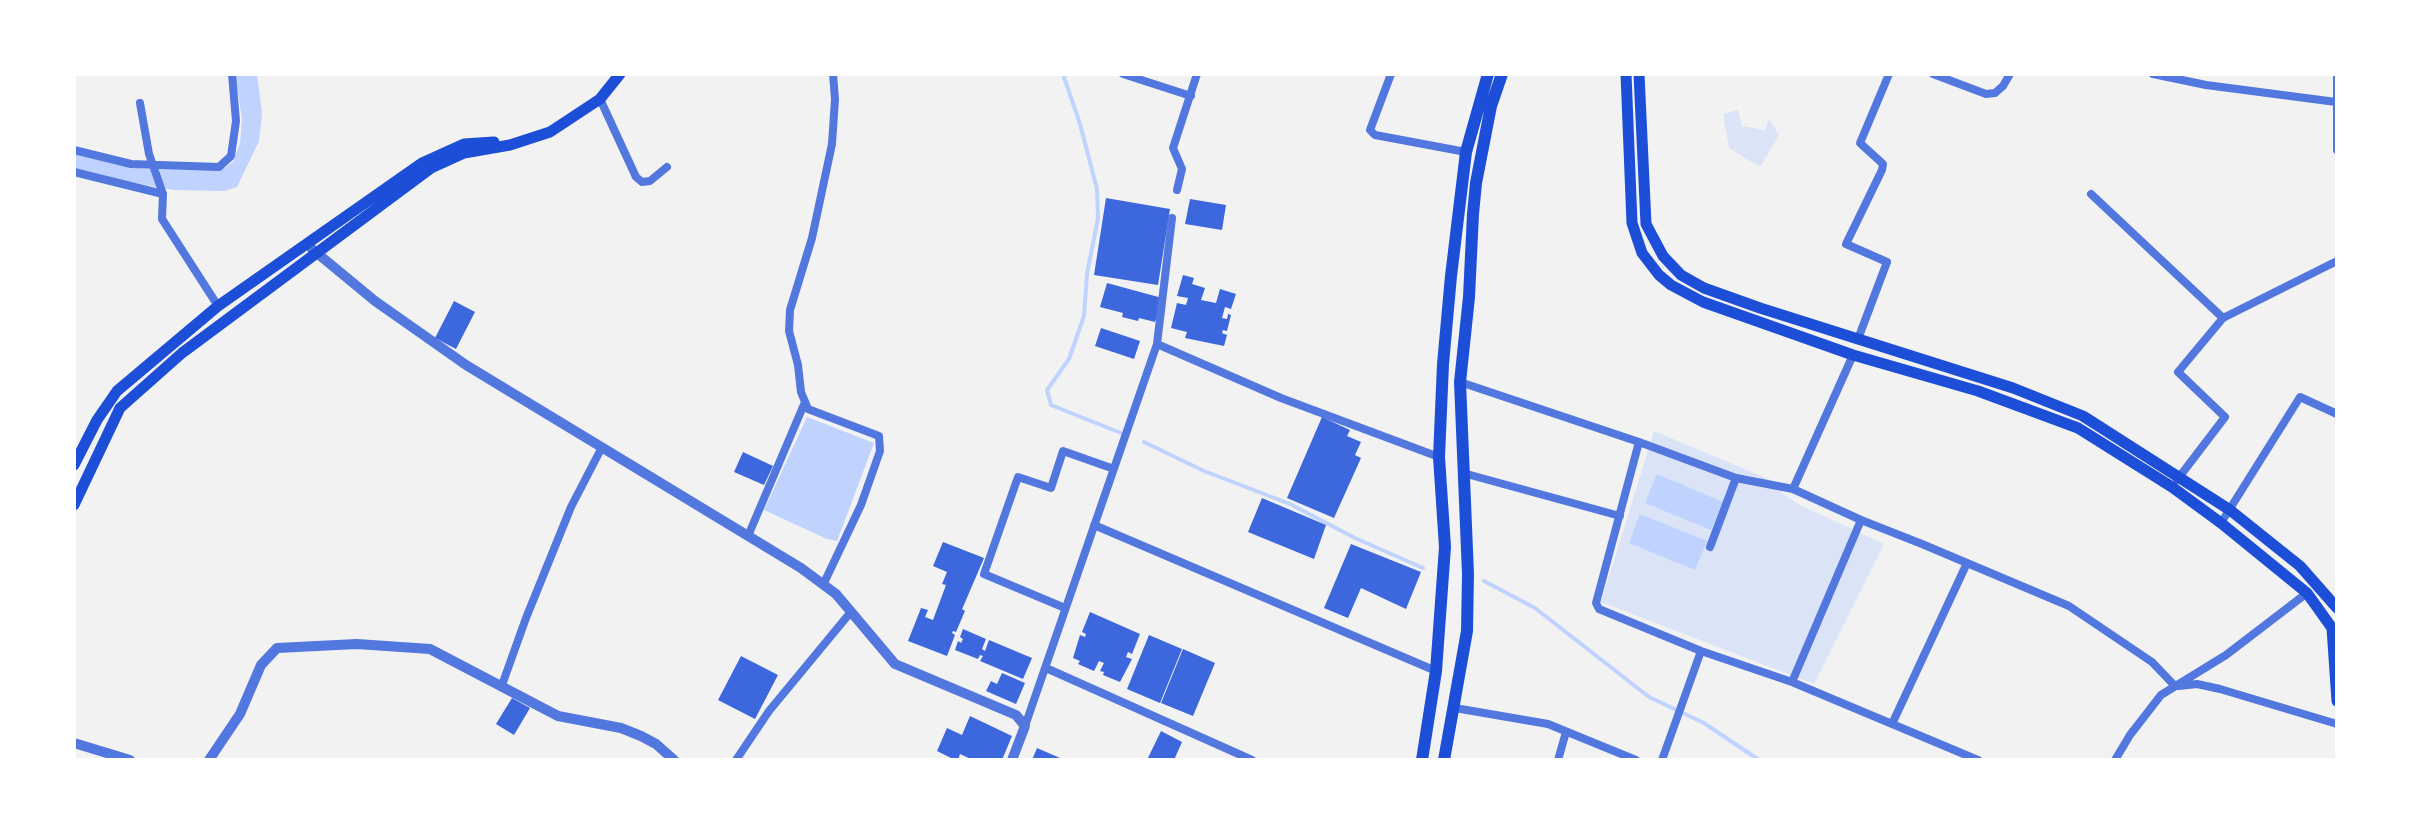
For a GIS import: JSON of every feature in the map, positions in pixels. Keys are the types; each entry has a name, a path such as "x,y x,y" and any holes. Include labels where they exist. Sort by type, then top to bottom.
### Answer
{"main road":[{"path":"74,505 120,408 182,353 431,168 464,153 510,145 550,132 600,99 617,74"},
{"path":"74,465 77,452 117,391 218,306 422,163 464,144 500,141 542,128 595,93 617,74"},
{"path":"1422,760 1436,671 1445,547 1439,457 1444,349 1466,152 1488,74"},
{"path":"1444,760 1467,631 1468,574 1460,382 1476,183 1491,106 1502,74"},
{"path":"1626,74 1635,238 1650,265 1671,285 1703,302 1853,355 1978,391 2078,428 2230,510 2300,566 2337,608"},
{"path":"1639,74 1646,224 1663,256 1681,275 1704,288 2013,388 2083,416 2176,482 2307,593 2335,628 2337,701"}],"street":[{"path":"74,150 131,164 219,167 231,156 236,121 232,74"},
{"path":"823,585 861,505 880,451 879,436 808,409 789,331 790,310 812,238 832,144 833,74"},
{"path":"1123,74 1191,96"},
{"path":"1177,190 1182,169 1173,148 1197,74"},
{"path":"1391,74 1370,130 1375,135 1466,152"},
{"path":"1858,339 1887,262 1846,244 1882,170 1883,164 1860,143 1889,74"},
{"path":"1933,74 1986,94 1995,93 2010,74"},
{"path":"2153,74 2206,85 2336,102"},
{"path":"2337,74 2337,150"},
{"path":"600,99 636,177 642,182 650,181 667,167"},
{"path":"140,103 153,165 163,194 162,219 218,306"},
{"path":"74,172 163,194"},
{"path":"2091,194 2223,318"},
{"path":"1012,760 1157,344 1172,218"},
{"path":"306,244 432,343 601,449 801,568 836,594 895,664 1000,706 1016,715 1025,726"},
{"path":"2176,482 2225,417 2178,372 2223,318 2337,261"},
{"path":"1157,344 1281,398 1439,457"},
{"path":"1793,489 1853,355"},
{"path":"1460,382 1736,478 1793,489 2069,606 2152,662 2175,686"},
{"path":"2221,523 2300,397 2337,414"},
{"path":"748,536 805,402"},
{"path":"1639,442 1596,603 1599,609 1701,651 1792,682 1978,760"},
{"path":"502,685 571,507 601,449"},
{"path":"1065,608 984,574 1018,477 1051,488 1063,451 1114,469"},
{"path":"1463,473 1620,516"},
{"path":"1710,547 1736,478"},
{"path":"1792,682 1861,520"},
{"path":"1094,525 1436,671"},
{"path":"1892,724 1967,563"},
{"path":"2115,760 2161,695 2226,655 2307,593"},
{"path":"736,760 769,711 850,613"},
{"path":"209,760 240,714 261,665 277,648 357,644 430,649 558,716 621,728 641,736 674,760"},
{"path":"1662,760 1701,651"},
{"path":"1046,668 1252,760"},
{"path":"2175,686 2197,684 2220,689 2337,724"},
{"path":"1455,708 1548,724 1636,760"},
{"path":"1558,760 1566,732"},
{"path":"74,743 130,760"}],"shaded area":[{"path":"1738,110 1742,126 1765,130 1769,119 1779,135 1760,167 1729,148 1723,114"},
{"path":"1654,431 1771,480 1783,494 1800,505 1884,544 1814,684 1601,602"}],"water":[{"path":"235,74 257,74 262,114 259,141 237,187 224,191 174,190 101,177 74,168 74,152 144,169 225,168 233,162 240,143 242,119"},
{"path":"807,417 874,443 837,541 764,510"},
{"path":"1657,474 1723,502 1711,530 1645,503"},
{"path":"1640,514 1707,541 1695,570 1629,543"}],"building":[{"path":"1106,198 1170,209 1158,285 1094,275"},
{"path":"1190,199 1226,205 1222,230 1185,224"},
{"path":"1183,275 1194,278 1192,284 1205,288 1201,300 1216,303 1220,289 1236,294 1231,309 1225,307 1222,318 1227,319 1228,314 1231,315 1227,331 1223,330 1222,333 1227,335 1224,346 1185,338 1187,332 1171,328 1177,303 1186,305 1188,298 1177,296"},
{"path":"1107,283 1162,298 1155,322 1122,317 1123,313 1100,307"},
{"path":"454,301 475,312 456,349 435,338"},
{"path":"1101,328 1140,341 1134,359 1095,346"},
{"path":"1322,417 1350,430 1347,436 1361,442 1355,455 1361,458 1334,518 1287,498"},
{"path":"743,452 773,466 764,485 734,472"},
{"path":"1262,498 1326,525 1314,559 1248,532"},
{"path":"943,542 984,558 962,609 965,611 956,632 952,633 955,635 947,656 908,641 921,608 928,610 925,617 933,620 946,585 942,584 947,572 933,566"},
{"path":"1351,544 1421,572 1406,609 1361,588 1348,618 1324,608"},
{"path":"1090,612 1140,634 1132,654 1128,652 1126,657 1132,659 1120,682 1103,675 1104,672 1100,671 1104,663 1099,661 1094,671 1078,664 1080,661 1073,658 1080,635 1085,637 1086,634 1082,632"},
{"path":"963,629 986,639 982,649 985,651 989,640 1032,658 1023,679 980,661 983,656 980,655 978,659 955,650 958,641 961,643 963,639 960,637"},
{"path":"1149,635 1182,649 1160,703 1127,689"},
{"path":"1183,649 1215,663 1193,716 1161,703"},
{"path":"741,656 778,675 755,719 718,700"},
{"path":"1002,673 1025,683 1016,704 986,691 991,681 997,684"},
{"path":"512,698 530,708 514,735 496,724"},
{"path":"970,716 1012,736 1002,760 973,760 960,754 955,760 937,751 947,728 962,735"},
{"path":"1161,731 1182,742 1174,760 1147,760"},
{"path":"1037,748 1060,758 1032,760"}],"waterway":[{"path":"1063,74 1097,189 1098,218 1087,274 1084,316 1069,359 1047,390 1051,405 1121,433"},
{"path":"1144,442 1204,471 1290,504 1355,538 1423,568"},
{"path":"1484,581 1535,608 1649,697 1704,723 1759,760"}]}
